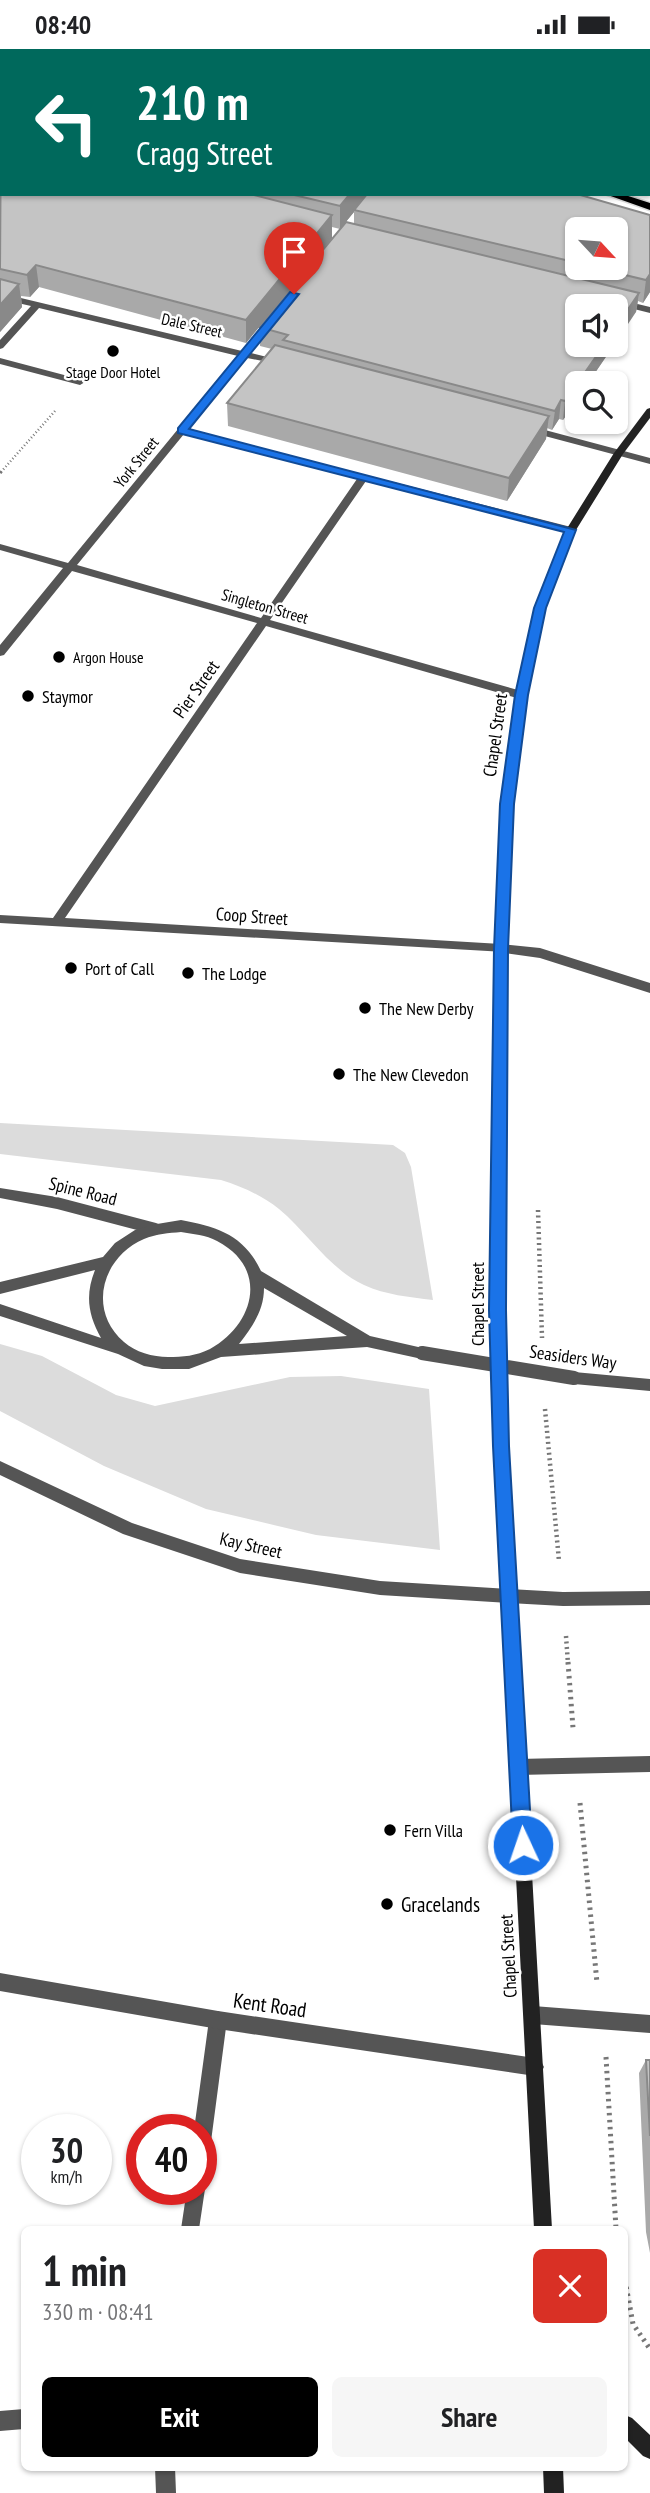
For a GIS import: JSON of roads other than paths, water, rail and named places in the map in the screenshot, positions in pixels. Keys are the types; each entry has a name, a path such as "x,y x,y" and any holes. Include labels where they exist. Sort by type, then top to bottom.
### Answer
{"main road":[{"path":"616,196 650,207"}],"street":[{"name":"Dale Street","path":"0,296 285,364"},
{"path":"628,304 650,310"},
{"path":"0,347 37,305"},
{"name":"York Street","path":"0,652 281,310"},
{"path":"0,361 80,382"},
{"name":"Chapel Street","path":"543,2226 509,1596 498,1310 501,949 507,804 521,695 540,608 570,530 619,453 650,411"},
{"path":"512,424 650,461"},
{"path":"182,431 570,530"},
{"name":"Pier Street","path":"57,921 363,476"},
{"name":"Singleton Street","path":"0,547 521,695"},
{"name":"Coop Street","path":"0,919 540,953 650,988"},
{"name":"Spine Road","path":"0,1193 57,1203 156,1229"},
{"name":"Seasiders Way","path":"0,1310 147,1361 172,1364 198,1361 221,1351 240,1336 253,1317 258,1296 255,1275 245,1256 228,1240 206,1230 181,1226 156,1229 136,1236 118,1247 105,1262 96,1281 93,1300 97,1320 108,1338 124,1351"},
{"name":"Seasiders Way","path":"0,1288 105,1262"},
{"name":"Seasiders Way","path":"255,1275 367,1341"},
{"name":"Seasiders Way","path":"221,1351 367,1341 573,1378 650,1385"},
{"name":"Kay Street","path":"3,1474 128,1529 240,1566 380,1588 563,1599 650,1598"},
{"path":"518,1767 650,1764"},
{"name":"Kent Road","path":"0,1982 218,2020 535,2067"},
{"path":"533,2015 650,2024"},
{"path":"206,2114 218,2020"},
{"path":"190,2226 193,2205"},
{"path":"0,2421 21,2419"},
{"path":"628,2428 650,2449"},
{"path":"165,2471 166,2493"},
{"path":"553,2471 554,2493"}],"place":[{"name":"Stage Door Hotel","path":"113,351"},
{"name":"Argon House","path":"59,657"},
{"name":"Staymor","path":"28,696"},
{"name":"Port of Call","path":"71,968"},
{"name":"The Lodge","path":"188,973"},
{"name":"The New Derby","path":"365,1008"},
{"name":"The New Clevedon","path":"339,1074"},
{"name":"Fern Villa","path":"390,1830"},
{"name":"Gracelands","path":"387,1904"}]}
